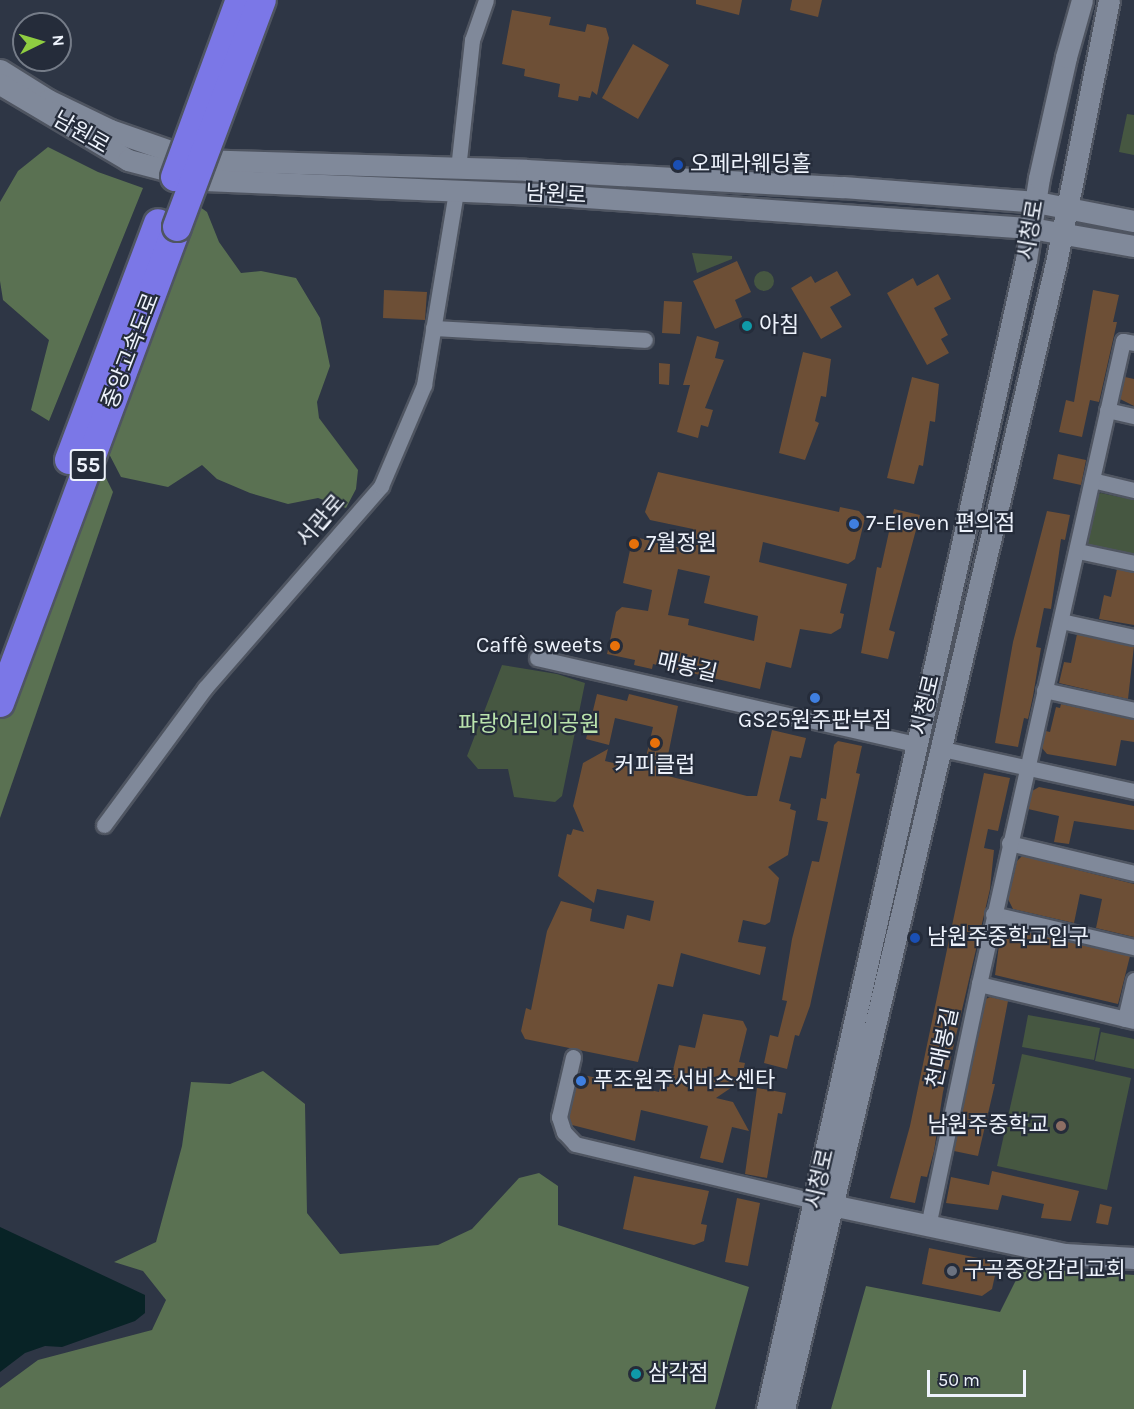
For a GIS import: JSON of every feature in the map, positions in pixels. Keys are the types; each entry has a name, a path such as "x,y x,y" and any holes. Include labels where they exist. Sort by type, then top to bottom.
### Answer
{"highway":[{"name":"중앙고속도로","path":"0,703 247,1"},
{"name":"중앙고속도로","path":"0,648 168,225"}],"street":[{"path":"456,191 472,40 486,0"},
{"name":"시청로","path":"784,1409 917,744 1031,228 1063,68 1082,0"},
{"name":"시청로","path":"767,1409 825,1203 938,748 1061,232 1109,0"},
{"name":"남원로","path":"0,70 48,100 110,130 196,160 458,169 843,187 1036,202 1134,221"},
{"name":"남원로","path":"0,84 128,160 204,180 456,191 1031,228 1134,246"},
{"name":"서관로","path":"105,825 205,688 381,486 424,385 456,191"},
{"path":"434,328 645,340"},
{"name":"천매봉길","path":"928,1226 993,914 1078,551 1123,341 1134,343"},
{"path":"1107,410 1134,416"},
{"path":"1092,480 1134,490"},
{"path":"1078,551 1134,563"},
{"path":"1061,621 1134,637"},
{"name":"매봉길","path":"537,658 917,744"},
{"path":"1044,690 1134,710"},
{"path":"917,744 1134,791"},
{"path":"1009,843 1134,873"},
{"path":"993,914 1134,946"},
{"path":"1129,1020 1134,980"},
{"name":"천매봉길","path":"979,984 1129,1020"},
{"path":"573,1057 559,1117 564,1132 575,1144 825,1203"},
{"name":"시청로","path":"825,1203 1065,1254 1134,1258"}],"green space":[{"path":"1127,114 1134,115 1134,155 1119,152"},
{"path":"48,147 98,172 143,188 49,421 31,410 49,340 3,300 0,281 0,202 18,171"},
{"path":"200,207 207,212 219,242 241,273 261,271 296,278 320,318 330,366 317,402 319,418 358,470 356,489 346,508 318,498 288,504 250,493 217,479 202,465 168,487 121,477 107,450"},
{"path":"692,253 732,256 732,259 697,273"},
{"path":"764,271 771,274 774,281 771,288 764,291 757,288 754,281 757,274"},
{"path":"90,446 113,492 0,818 0,679"},
{"path":"1101,493 1134,500 1134,558 1089,547 1085,542 1095,496"},
{"name":"파랑어린이공원","path":"502,665 557,674 585,683 562,796 555,802 514,797 508,769 478,769 467,756"},
{"path":"1028,1015 1100,1028 1094,1060 1022,1047"},
{"path":"1101,1032 1134,1039 1134,1069 1095,1061"},
{"path":"1022,1054 1131,1078 1107,1190 997,1166"},
{"path":"263,1071 305,1104 307,1213 340,1254 438,1245 472,1229 519,1178 539,1173 558,1186 558,1225 749,1287 715,1409 0,1409 0,1388 38,1360 152,1330 166,1300 143,1271 114,1262 156,1242 182,1146 191,1082 230,1084"},
{"path":"1022,1268 1134,1275 1134,1409 831,1409 866,1286 1000,1312"}],"shaded area":[{"path":"0,1227 145,1295 145,1313 135,1321 62,1347 45,1346 25,1353 0,1372"}],"building":[{"path":"696,0 742,0 739,15 696,4"},
{"path":"792,0 822,0 818,17 790,10"},
{"path":"512,10 551,17 549,25 585,32 587,24 606,28 609,38 597,95 592,91 590,98 579,96 578,101 558,97 560,84 524,76 525,69 502,64"},
{"path":"633,44 669,65 638,119 602,98"},
{"path":"737,261 751,292 735,300 742,317 715,329 693,281"},
{"path":"837,271 851,295 830,307 842,327 821,339 791,288 811,276 815,283"},
{"path":"938,274 951,299 934,308 948,335 941,339 949,353 927,365 887,293 913,278 917,286"},
{"path":"384,290 427,292 425,320 383,318"},
{"path":"1093,290 1119,295 1113,322 1117,322 1099,402 1090,400 1082,437 1059,432 1066,400 1074,402"},
{"path":"664,301 682,302 680,334 662,333"},
{"path":"697,336 719,342 715,358 724,360 705,408 713,410 708,427 701,425 698,438 677,432 690,385 683,385"},
{"path":"803,352 831,359 826,397 821,396 815,421 819,423 805,460 779,453"},
{"path":"659,363 670,364 669,385 659,384"},
{"path":"912,377 939,384 935,422 930,421 923,466 919,465 914,484 887,478"},
{"path":"1125,377 1134,379 1134,406 1120,399"},
{"path":"1058,454 1086,460 1081,485 1053,479"},
{"path":"658,472 839,512 840,507 859,511 865,518 855,559 848,564 763,542 759,562 847,584 840,613 844,614 841,628 831,634 800,629 791,668 766,662 760,689 653,664 652,669 634,665 635,660 607,654 616,612 622,607 648,611 652,590 623,583 630,550 637,548 639,538 689,550 693,529 650,520 645,512","holes":["678,569 710,576 704,603 758,616 754,641 688,625 689,619 668,615"]},
{"path":"894,509 920,515 889,630 895,632 888,659 861,653 877,567 881,568"},
{"path":"1047,511 1070,515 1065,540 1061,539 1051,609 1044,608 1036,647 1041,648 1033,696 1028,719 1024,718 1018,747 995,743 1013,642"},
{"path":"1117,569 1134,573 1134,625 1099,619 1104,595 1111,597"},
{"path":"1077,634 1134,646 1128,699 1059,683 1064,662 1071,663"},
{"path":"597,694 627,701 629,694 678,706 664,775 747,796 757,796 772,730 806,738 801,758 790,756 779,801 791,804 790,809 796,811 788,855 768,867 779,878 770,922 765,925 743,920 738,942 766,947 760,975 681,953 673,987 658,984 638,1062 525,1039 521,1031 526,1008 531,1010 547,931 561,901 592,909 590,921 624,929 627,915 650,921 654,901 597,889 594,903 558,876 567,834 571,835 573,829 584,832 573,806 583,763 608,749 605,761 643,770 653,727 615,718 609,745 586,739"},
{"path":"1061,704 1134,720 1134,742 1121,740 1116,766 1047,754 1042,748 1046,731 1050,732 1056,707 1060,708"},
{"path":"838,741 862,746 856,773 860,774 810,1006 799,1036 795,1035 787,1069 764,1063 770,1035 778,1037 787,1001 782,1000 792,939 812,861 819,862 828,822 817,820 821,798 826,799 834,745"},
{"path":"984,773 1010,778 998,831 988,829 984,848 994,850 990,889 943,1092 934,1151 927,1177 921,1176 915,1203 890,1198 910,1126"},
{"path":"1039,787 1134,806 1134,830 1074,821 1069,844 1054,842 1059,816 1028,809 1032,791"},
{"path":"1022,856 1134,884 1134,937 1096,928 1102,899 1080,894 1074,923 1013,909 1008,899 1017,861"},
{"path":"1010,928 1130,956 1118,1004 995,975 1001,930 1010,932"},
{"path":"990,997 1008,1001 992,1084 995,1084 978,1156 954,1151 986,999"},
{"path":"703,1014 743,1021 747,1029 739,1062 745,1063 741,1081 716,1098 733,1102 749,1131 732,1127 723,1163 700,1158 708,1126 641,1110 635,1141 572,1125 569,1117 579,1074 659,1092 661,1085 669,1087 679,1045 695,1048"},
{"path":"757,1088 786,1093 782,1114 778,1113 767,1178 745,1174"},
{"path":"992,1171 1079,1191 1071,1221 1041,1218 1044,1204 1002,1195 998,1210 946,1203 951,1177 989,1185"},
{"path":"634,1176 709,1191 701,1224 707,1225 704,1241 694,1245 623,1229"},
{"path":"737,1198 760,1203 748,1266 725,1262"},
{"path":"1100,1204 1112,1207 1108,1225 1096,1223"},
{"path":"929,1248 998,1262 992,1289 982,1296 922,1284"}],"place":[{"name":"오페라웨딩홀","path":"678,165"},
{"name":"아침","path":"747,326"},
{"name":"7-Eleven 편의점","path":"854,524"},
{"name":"7월정원","path":"634,544"},
{"name":"Caffè sweets","path":"615,646"},
{"name":"GS25원주판부점","path":"815,698"},
{"name":"커피클럽","path":"655,743"},
{"name":"남원주중학교입구","path":"915,938"},
{"name":"푸조원주서비스센타","path":"581,1081"},
{"name":"남원주중학교","path":"1061,1126"},
{"name":"구곡중앙감리교회","path":"952,1271"},
{"name":"삼각점","path":"636,1374"}]}
